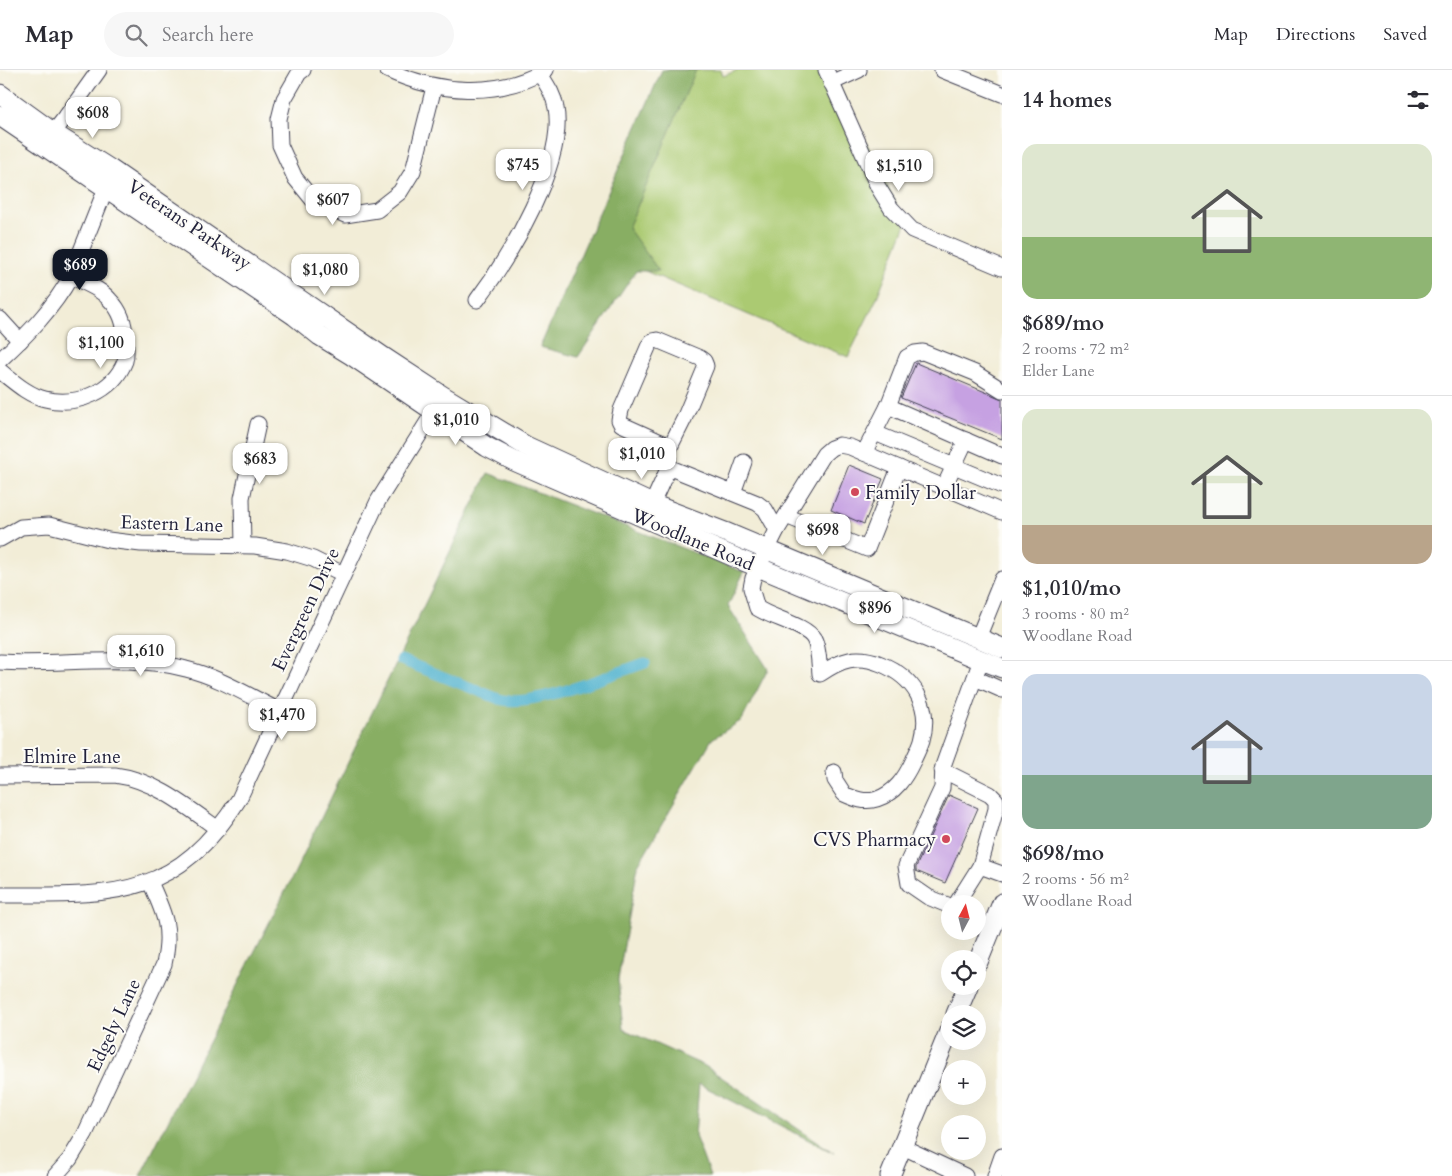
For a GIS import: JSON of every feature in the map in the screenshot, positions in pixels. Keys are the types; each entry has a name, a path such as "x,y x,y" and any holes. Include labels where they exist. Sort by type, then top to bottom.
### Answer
{"main road":[{"name":"Veterans Parkway","path":"0,94 48,139"},
{"name":"Veterans Parkway","path":"0,116 48,139 109,179 189,224 439,403 505,434"},
{"name":"Veterans Parkway","path":"439,403 461,429 497,452"},
{"name":"Woodlane Road","path":"505,434 555,460 652,504 763,559 1002,668"},
{"name":"Woodlane Road","path":"497,452 567,485 1002,648"},
{"path":"983,950 1002,903"},
{"path":"890,1176 941,1050"}],"street":[{"path":"48,139 68,115 99,70"},
{"path":"303,70 299,73 284,99 278,119 280,144 295,178 312,200 344,215 376,210 400,192 413,171 434,87"},
{"path":"387,70 411,81 434,87 464,90 493,88 524,81 543,72 550,88 556,107 557,132 553,158 516,238 499,268 477,300"},
{"path":"859,70 828,76 878,187 891,208 912,230 1002,268"},
{"path":"942,70 1002,94"},
{"path":"0,360 55,302 70,276 109,179"},
{"path":"0,371 33,395 43,399 67,402 91,396 106,385 119,371 125,360 126,346 123,321 118,310 101,291 70,276"},
{"path":"0,319 20,341"},
{"path":"652,504 667,471 669,449 684,420 706,366 700,358 657,340 652,341 649,345 621,410 619,420 621,424 668,445 669,449"},
{"path":"864,453 888,406 907,357 915,353 923,352 975,373 1002,390"},
{"name":"Evergreen Drive","path":"0,895 91,894 129,888 150,882 171,870 194,855 207,843 239,799 378,501 439,403"},
{"path":"888,406 1002,456"},
{"path":"243,545 242,498 258,424"},
{"path":"875,433 1002,486"},
{"path":"944,487 966,440"},
{"path":"834,772 835,780 844,794 860,801 877,799 895,790 907,774 922,742 925,726 924,711 913,686 891,668 859,659 846,660 838,662 820,674 815,641 808,631 765,614 757,608 752,588 753,578 777,530 820,460 831,448 839,445 864,453 1002,512"},
{"path":"733,493 744,462"},
{"path":"786,516 867,549 898,468"},
{"path":"667,471 672,469 761,506 765,509 777,530"},
{"name":"Eastern Lane","path":"1,535 20,526 49,525 108,540 141,544 243,545 271,548 313,559 343,574"},
{"path":"978,638 1002,579"},
{"path":"941,902 928,897 909,884 906,866 942,788 943,766 981,660"},
{"path":"0,662 141,662 165,664 188,669 216,680 280,712"},
{"path":"975,678 1002,690"},
{"path":"942,770 990,794 996,800 996,809 980,866 962,895"},
{"name":"Elmire Lane","path":"0,776 115,775 131,777 157,789 218,829"},
{"path":"980,866 1002,874"},
{"name":"Edgely Lane","path":"55,1176 70,1160 85,1134 164,964 167,950 167,924 150,882"},
{"path":"902,1147 965,1176"},
{"path":"995,1176 1002,1156"}],"green space":[{"path":"662,70 696,70 628,228 659,271 636,271 578,357 540,347"},
{"path":"665,70 721,70 723,76 738,70 831,70 906,224 876,300 848,357 593,249"},
{"path":"488,473 744,572 728,606 768,669 742,720 712,739 638,865 618,980 623,1029 705,1066 834,1153 699,1084 695,1136 710,1176 140,1176 295,872"}],"building":[{"path":"916,363 1002,399 1002,439 901,398"},
{"path":"849,465 883,479 864,524 831,510"},
{"name":"CVS Pharmacy","path":"949,795 978,808 945,883 916,871 916,867"}],"waterway":[{"path":"401,660 499,699 513,701 550,695 571,689 645,663"}],"place":[{"name":"Family Dollar","path":"855,492"},
{"name":"CVS Pharmacy","path":"946,839"}]}
